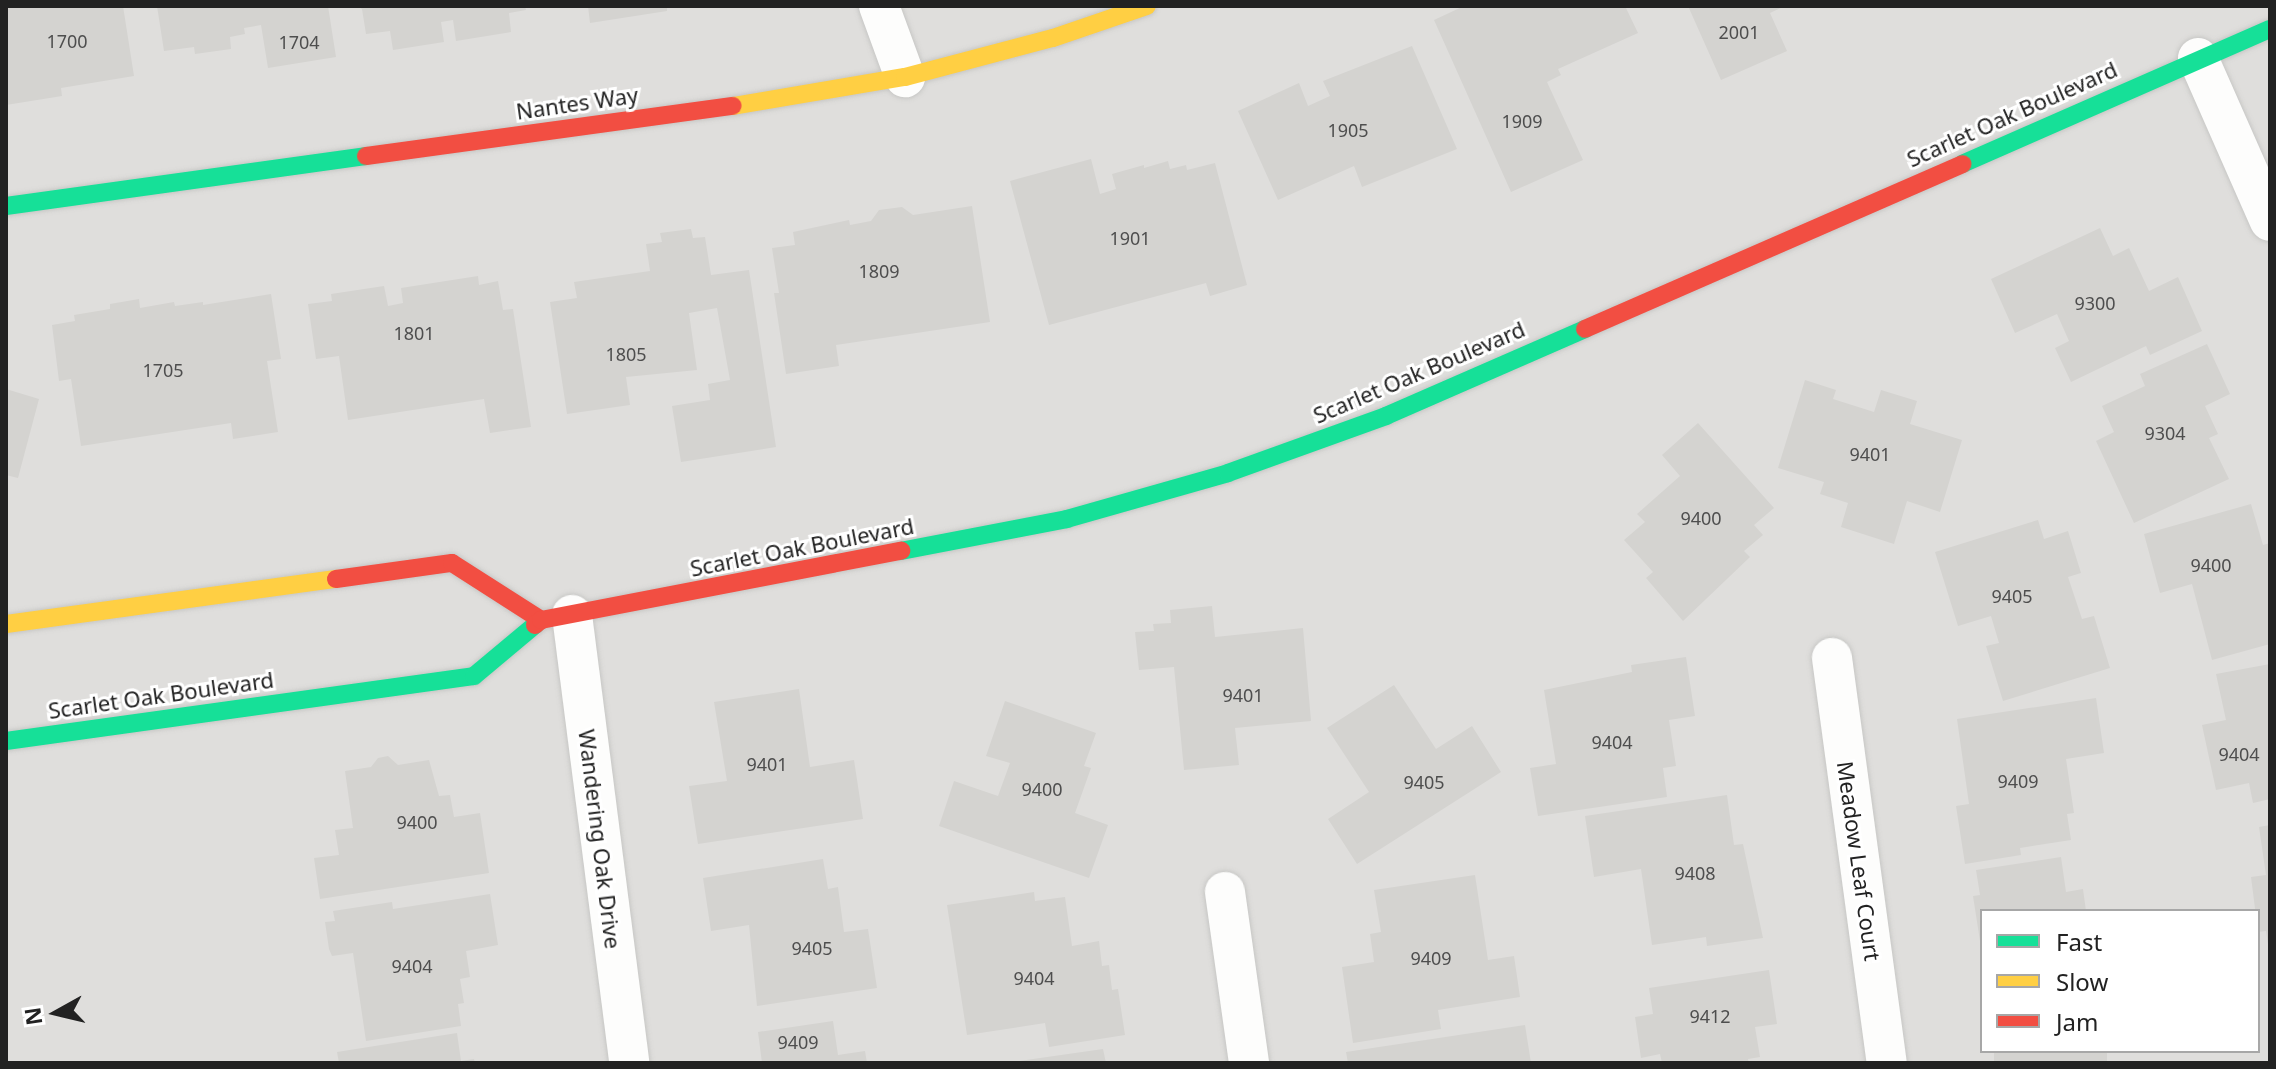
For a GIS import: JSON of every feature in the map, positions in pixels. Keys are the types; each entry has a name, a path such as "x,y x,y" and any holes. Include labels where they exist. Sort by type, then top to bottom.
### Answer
{"street":[{"path":"879,6 905,77"},
{"name":"Nantes Way","path":"6,206 805,96 905,77 1053,38 1147,6"},
{"name":"Scarlet Oak Boulevard","path":"6,741 474,676 556,617 1067,519 1228,473 1386,416 2270,29"},
{"path":"2198,58 2270,221"},
{"path":"6,624 452,563 556,617"},
{"name":"Wandering Oak Drive","path":"556,617 629,1063"},
{"name":"Meadow Leaf Court","path":"1832,658 1887,1063"},
{"path":"1225,892 1249,1063"}],"shaded area":[{"path":"6,6 2270,6 2270,1063 6,1063"}],"building":[{"path":"6,6 123,6 134,76 61,88 62,96 6,105"},
{"path":"157,6 328,6 336,57 268,68 261,25 244,28 245,34 230,37 231,49 195,54 194,47 164,51"},
{"path":"357,6 525,6 526,10 509,13 511,32 456,41 453,20 441,22 444,42 393,50 390,31 366,34 362,9"},
{"path":"588,6 667,6 667,11 590,23"},
{"path":"1464,6 1631,6 1626,8 1638,33 1558,69 1561,75 1547,82 1583,160 1511,192 1434,20"},
{"path":"1688,6 1785,6 1770,13 1787,51 1721,80"},
{"path":"1412,46 1457,149 1362,187 1354,166 1278,200 1238,111 1299,83 1308,106 1330,96 1323,81"},
{"path":"1091,159 1100,194 1116,189 1112,174 1144,165 1144,168 1168,161 1170,169 1186,165 1187,170 1215,163 1247,285 1210,296 1206,283 1049,325 1010,181"},
{"path":"972,206 990,322 836,345 839,366 786,374 774,293 779,293 772,248 795,245 793,232 849,220 850,225 871,221 879,210 902,207 913,215"},
{"path":"2100,228 2113,256 2129,248 2149,291 2178,277 2202,331 2150,355 2146,346 2071,382 2055,348 2069,341 2057,314 2015,333 1991,279"},
{"path":"691,229 693,238 705,237 711,275 749,270 776,447 681,462 672,406 710,400 708,384 730,380 717,308 689,313 697,370 626,377 630,405 567,414 550,302 577,298 574,282 650,271 646,244 662,242 660,233"},
{"path":"478,276 479,285 498,281 503,310 513,309 531,427 490,433 484,399 348,420 339,356 316,359 308,304 332,301 331,294 384,286 388,306 403,303 401,288"},
{"path":"271,294 281,359 267,361 278,432 233,439 231,423 81,446 71,379 59,381 52,325 75,321 74,315 110,309 110,304 139,299 140,308 174,302 175,306 203,302 203,305"},
{"path":"2207,344 2230,394 2205,406 2218,434 2209,438 2229,479 2134,523 2096,441 2114,432 2102,406 2145,386 2140,374"},
{"path":"1805,380 1836,390 1833,399 1874,412 1881,390 1917,401 1910,424 1962,440 1940,512 1907,501 1894,544 1841,527 1848,503 1820,494 1824,482 1778,468"},
{"path":"6,389 39,399 18,478 6,475"},
{"path":"1698,423 1774,508 1754,525 1763,535 1744,551 1750,557 1683,621 1646,578 1653,572 1624,540 1645,522 1637,514 1680,476 1662,455"},
{"path":"2251,504 2263,545 2270,543 2270,644 2212,660 2192,584 2160,593 2144,534"},
{"path":"2038,520 2044,539 2068,531 2081,573 2068,577 2082,619 2094,616 2110,668 2003,701 1986,646 1999,643 1991,616 1958,626 1935,552"},
{"path":"1212,606 1215,637 1303,628 1311,721 1235,728 1239,765 1184,770 1174,667 1139,670 1135,632 1154,631 1153,624 1171,623 1170,610"},
{"path":"1686,657 1695,716 1669,720 1676,766 1663,768 1667,797 1538,816 1530,768 1556,764 1544,690 1632,672 1631,665"},
{"path":"2270,664 2270,799 2253,803 2249,783 2216,790 2202,725 2226,720 2216,674"},
{"path":"1394,685 1436,749 1472,726 1501,772 1357,864 1328,819 1369,792 1327,728"},
{"path":"799,689 810,767 854,760 863,819 698,844 689,786 727,781 714,702"},
{"path":"2096,698 2104,753 2066,759 2074,813 2067,814 2071,840 2020,848 2021,855 1965,864 1956,806 1969,804 1957,719"},
{"path":"1005,701 1096,733 1084,766 1091,768 1075,813 1108,825 1089,878 939,826 954,781 998,796 1010,763 986,756"},
{"path":"388,756 398,765 429,760 439,796 450,795 454,817 480,813 489,873 320,899 314,858 339,855 335,830 353,828 345,771 371,767 378,758"},
{"path":"1727,795 1734,845 1743,844 1763,938 1707,946 1706,937 1652,945 1641,869 1594,877 1585,816"},
{"path":"2270,825 2270,944 2266,931 2260,932 2260,909 2255,909 2251,877 2266,875 2259,827"},
{"path":"2061,857 2066,892 2083,889 2086,909 1980,909 1980,941 1973,896 1980,895 1976,870"},
{"path":"823,859 828,889 838,887 844,932 868,929 877,988 757,1006 749,925 711,931 703,878"},
{"path":"1475,875 1488,960 1514,956 1520,997 1438,1010 1441,1029 1353,1043 1342,967 1374,962 1370,934 1381,932 1374,890"},
{"path":"1034,892 1035,901 1065,897 1072,946 1099,941 1102,966 1109,965 1112,990 1118,989 1125,1035 1049,1047 1045,1023 967,1035 947,905"},
{"path":"490,894 498,945 466,951 470,977 460,979 464,1003 458,1004 461,1026 366,1041 353,953 332,956 329,949 325,922 335,921 333,911 392,902 393,909"},
{"path":"1769,970 1777,1024 1755,1027 1760,1057 1748,1059 1749,1063 1662,1063 1660,1054 1641,1058 1635,1017 1653,1014 1649,988"},
{"path":"833,1021 838,1055 865,1051 867,1063 762,1063 758,1032"},
{"path":"1525,1025 1531,1063 1348,1063 1346,1052"},
{"path":"457,1033 461,1061 474,1059 475,1063 339,1063 337,1052"},
{"path":"1103,1049 1106,1063 1019,1063 1019,1061"},
{"path":"1994,1053 2107,1053 2107,1063 1994,1063"}],"traffic: fast":[{"path":"1962,164 2270,29"},
{"path":"6,206 366,156"},
{"path":"901,551 1067,519 1228,473 1386,416 1585,329"},
{"path":"6,741 474,676 535,625"}],"traffic: slow":[{"path":"733,106 905,77 1053,38 1147,6"},
{"path":"6,624 336,579"}],"traffic: jam":[{"path":"366,156 733,106"},
{"path":"1585,329 1962,164"},
{"path":"535,625 541,620 901,551"},
{"path":"336,579 452,563 541,620"}]}
